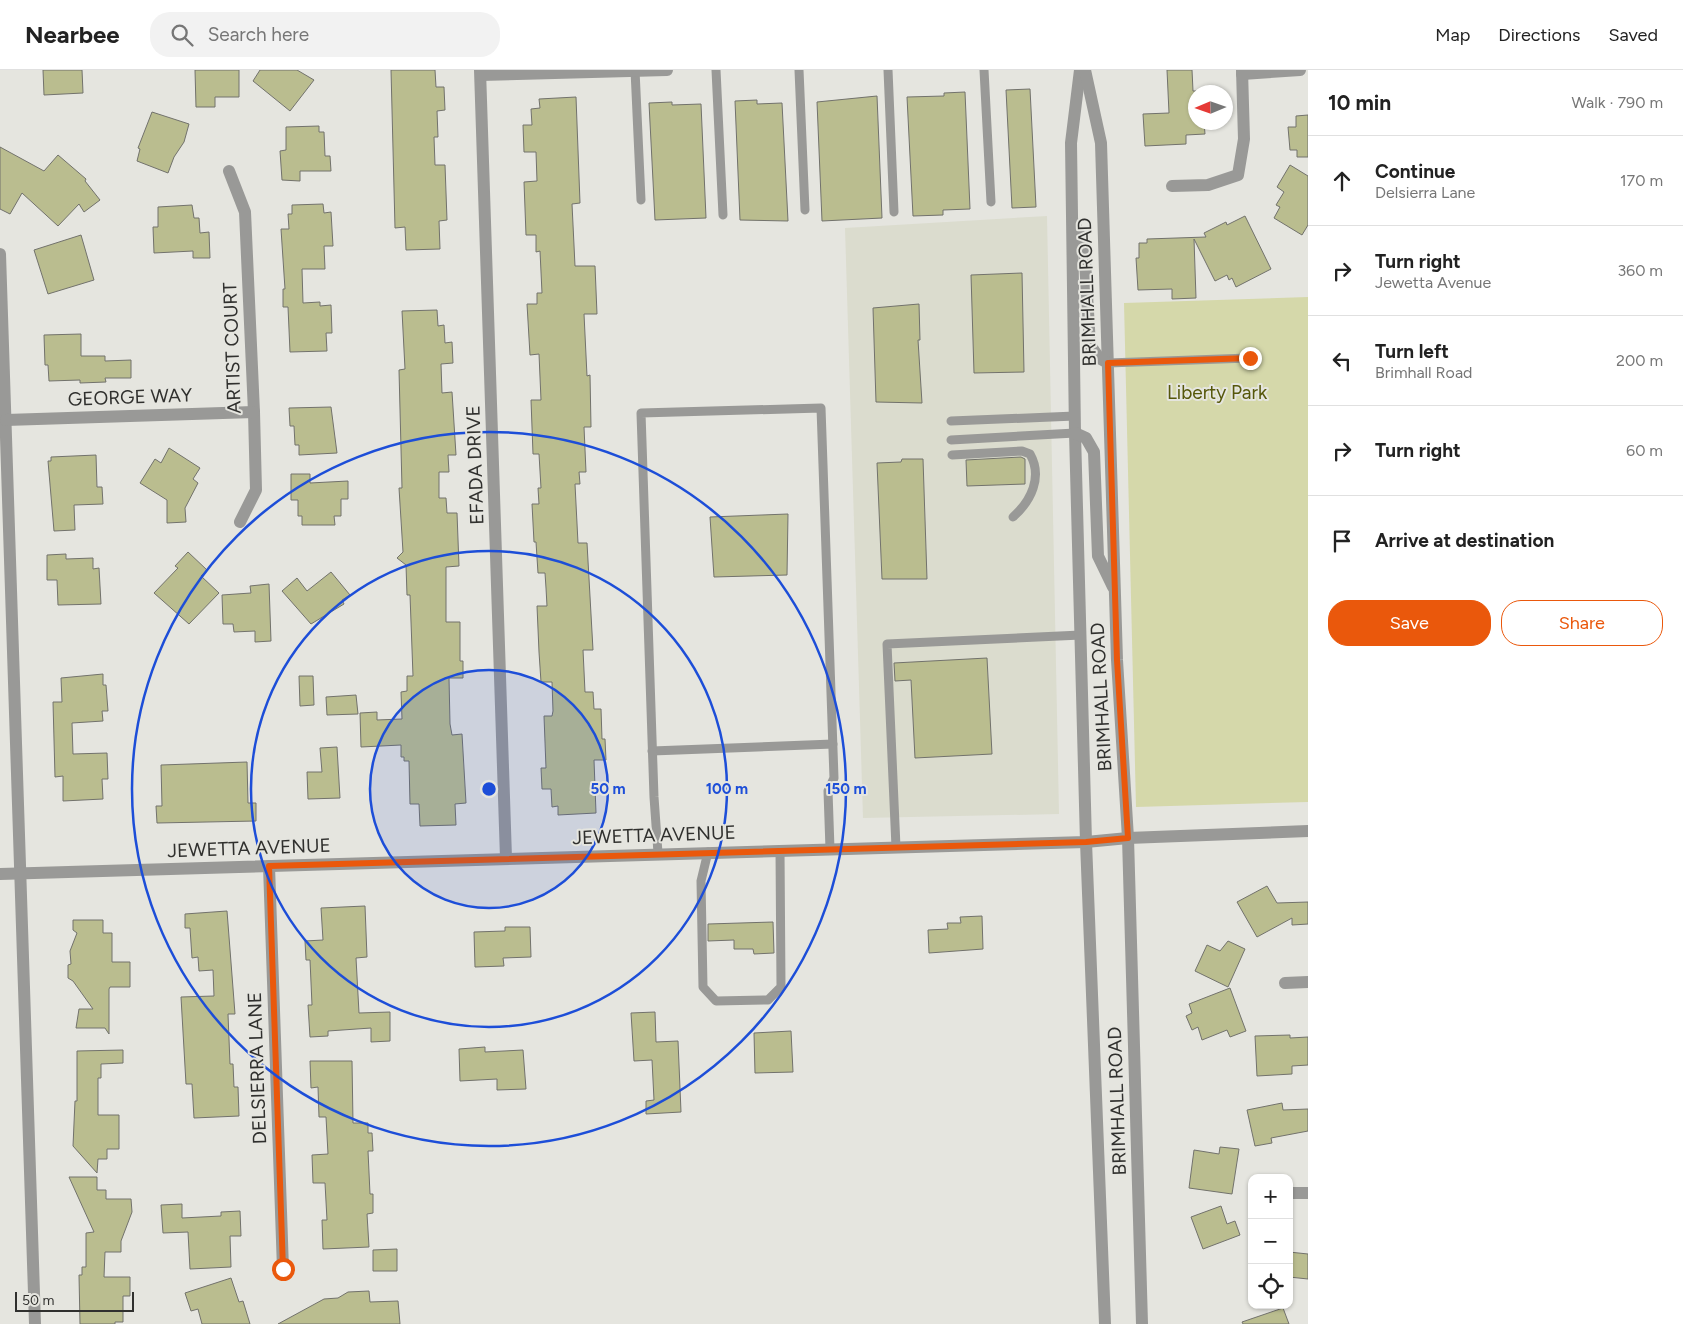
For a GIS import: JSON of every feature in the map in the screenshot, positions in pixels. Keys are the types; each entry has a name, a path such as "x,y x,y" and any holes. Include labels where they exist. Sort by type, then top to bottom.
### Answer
{"street":[{"path":"480,73 668,70"},
{"name":"BRIMHALL ROAD","path":"1080,70 1070,143 1075,433 1086,842 1105,1324"},
{"name":"BRIMHALL ROAD","path":"1085,70 1101,143 1115,591 1128,838 1142,1324"},
{"path":"1172,186 1208,185 1238,174 1244,139 1242,72 1300,70"},
{"name":"EFADA DRIVE","path":"480,73 506,858"},
{"name":"ARTIST COURT","path":"229,171 245,212 254,412 256,490 240,522"},
{"path":"1072,218 1084,244 1090,345 1099,358 1108,363"},
{"path":"0,254 6,420 6,595 21,874 35,1324"},
{"name":"GEORGE WAY","path":"6,420 254,412"},
{"path":"1075,433 1086,438 1094,452 1098,556 1115,591"},
{"name":"JEWETTA AVENUE","path":"0,874 1086,842 1128,838 1308,831"},
{"name":"DELSIERRA LANE","path":"269,866 283,1269"},
{"path":"1285,983 1308,982"},
{"path":"1293,1194 1308,1193"}],"lane":[{"path":"635,70 641,200"},
{"path":"716,70 723,215"},
{"path":"799,70 806,210"},
{"path":"888,70 894,212"},
{"path":"984,70 991,202"},
{"path":"1108,363 1250,358"},
{"path":"658,854 652,751 641,413 821,408 834,778 828,791 830,849"},
{"path":"950,421 1075,416"},
{"path":"951,440 1075,433"},
{"path":"952,455 1022,451 1030,454 1035,462 1037,473 1035,484 1022,508 1013,516"},
{"path":"896,847 888,644 1081,635"},
{"path":"652,751 833,744"},
{"path":"708,852 701,881 703,987 716,1001 768,1000 781,987 780,850"}],"shaded area":[{"path":"1047,216 1059,814 863,818 845,228"}],"green space":[{"name":"Liberty Park","path":"1308,297 1308,802 1136,807 1124,303"}],"building":[{"path":"43,70 82,70 83,93 44,95"},
{"path":"195,70 239,70 239,97 215,97 215,107 196,107"},
{"path":"260,70 297,70 314,80 290,111 253,81"},
{"path":"391,70 435,70 436,87 444,87 445,110 437,111 438,137 434,137 435,165 445,165 447,220 439,221 440,249 406,250 405,227 395,228"},
{"path":"1167,70 1192,70 1193,85 1188,85 1188,130 1205,130 1205,134 1186,135 1186,144 1145,146 1143,114 1169,113"},
{"path":"1030,89 1036,207 1012,208 1006,90"},
{"path":"965,92 970,209 943,210 943,215 913,216 907,97 944,96 944,93"},
{"path":"877,96 882,218 822,221 817,102"},
{"path":"576,97 580,203 572,204 575,266 595,266 597,314 584,314 587,376 590,375 591,427 584,427 586,472 579,472 580,484 575,484 578,543 587,543 593,650 583,650 585,692 593,692 594,709 601,709 602,739 605,739 606,760 594,760 596,813 558,815 558,806 552,807 551,789 542,789 541,768 546,768 544,716 552,716 553,711 552,682 541,682 539,652 537,606 547,606 545,573 538,573 536,542 534,542 532,504 539,504 538,488 541,488 539,454 533,454 531,400 541,400 539,354 530,355 527,304 537,304 537,293 542,293 540,251 536,252 536,235 526,235 524,182 537,181 536,152 524,152 523,125 532,125 531,109 540,108 539,99"},
{"path":"757,100 757,104 782,103 788,221 740,220 735,101"},
{"path":"672,102 672,105 701,104 706,218 655,220 649,103"},
{"path":"152,112 189,124 184,142 174,157 168,173 137,161 140,149 138,148"},
{"path":"1308,115 1308,157 1297,157 1297,150 1290,150 1288,127 1296,127 1296,116"},
{"path":"319,126 319,132 324,132 325,156 330,156 331,171 300,171 300,181 282,180 280,151 286,150 286,127"},
{"path":"0,147 44,171 58,155 86,179 85,181 100,200 84,212 79,204 58,226 22,193 10,214 0,209"},
{"path":"1290,165 1308,176 1308,225 1302,235 1274,218 1280,207 1276,205 1284,192 1277,187"},
{"path":"323,204 324,213 331,212 333,246 324,246 325,269 302,269 303,303 320,302 320,306 331,305 332,333 326,333 327,351 290,352 288,307 283,307 283,289 285,289 281,229 289,229 288,214 292,214 292,205"},
{"path":"192,205 194,218 199,218 200,233 209,232 210,258 193,258 193,251 154,253 153,227 158,227 158,207"},
{"path":"1245,216 1271,269 1236,287 1232,278 1229,280 1227,275 1215,281 1194,239 1196,298 1172,299 1172,289 1138,290 1136,258 1139,258 1139,243 1147,243 1147,239 1206,237 1204,233 1226,222 1227,225"},
{"path":"81,235 94,280 48,294 34,250"},
{"path":"1022,273 1024,372 974,373 971,275"},
{"path":"919,304 920,340 918,340 922,403 876,402 873,308"},
{"path":"437,310 438,326 444,325 445,343 452,342 453,363 441,364 442,393 452,392 456,455 448,455 449,472 439,472 439,498 446,498 447,513 457,513 459,566 446,567 446,622 460,622 460,661 463,661 463,678 449,678 450,724 452,735 462,734 466,803 455,804 456,825 420,826 419,804 410,804 409,761 404,761 404,757 401,757 401,745 361,747 360,713 377,712 377,720 402,719 401,692 407,691 407,676 413,676 410,595 407,595 406,565 397,558 403,552 399,488 402,488 399,370 405,369 402,311"},
{"path":"81,334 81,356 105,356 105,361 131,360 131,378 105,378 106,382 80,383 80,380 49,381 48,365 45,365 44,335"},
{"path":"331,407 337,453 299,455 299,445 295,445 294,426 290,426 289,408"},
{"path":"169,448 200,468 193,479 198,483 185,508 186,522 167,523 167,500 140,483 155,459 161,463"},
{"path":"96,455 97,487 102,487 103,504 74,505 75,530 54,531 48,461 51,461 51,457"},
{"path":"1021,457 1025,459 1025,484 967,486 966,460"},
{"path":"902,459 923,459 927,579 882,579 877,463 901,462"},
{"path":"291,474 310,474 310,483 348,481 348,499 341,499 341,516 334,516 335,525 302,525 302,516 298,516 298,500 291,500"},
{"path":"788,514 787,575 714,577 710,517"},
{"path":"188,552 207,570 201,576 219,593 189,624 154,593 178,568 175,566"},
{"path":"66,554 66,559 93,558 93,569 99,568 101,604 58,605 57,580 47,580 47,555"},
{"path":"331,572 350,595 342,600 344,604 311,624 282,591 297,578 307,591"},
{"path":"269,584 271,641 255,642 255,631 234,632 233,624 223,624 222,595 251,593 250,586"},
{"path":"987,658 992,754 915,758 911,680 895,681 894,663"},
{"path":"103,674 108,711 102,711 103,721 72,723 73,754 107,753 108,779 102,779 103,799 63,801 63,776 55,777 53,702 62,702 61,678"},
{"path":"299,676 313,676 314,705 300,706"},
{"path":"356,695 358,714 327,715 326,697"},
{"path":"337,747 340,798 308,799 307,772 322,772 320,748"},
{"path":"247,762 248,803 256,803 256,821 157,823 156,806 162,806 161,765"},
{"path":"1267,886 1277,903 1308,902 1308,924 1292,925 1292,918 1257,937 1237,902"},
{"path":"365,906 367,957 356,958 359,1013 390,1012 390,1041 371,1042 371,1028 328,1031 328,1036 310,1037 308,1005 312,1005 310,960 306,960 305,941 323,940 321,908"},
{"path":"227,911 235,1014 228,1014 230,1064 233,1064 234,1087 238,1087 239,1116 194,1118 192,1084 186,1084 181,997 214,996 213,970 199,971 198,957 192,958 190,928 185,928 185,914"},
{"path":"982,916 983,949 929,953 928,930 948,929 947,923 961,923 960,917"},
{"path":"73,920 103,920 103,933 112,933 112,962 130,962 130,987 110,987 109,989 109,1034 105,1028 76,1028 79,1009 93,1009 73,981 68,978 68,965 71,964 70,951 77,933 73,930"},
{"path":"773,922 774,953 754,954 753,949 734,949 734,940 708,941 708,924"},
{"path":"505,927 530,927 531,957 503,958 504,966 475,967 474,932 505,931"},
{"path":"1228,941 1245,949 1228,987 1195,971 1207,945 1220,951"},
{"path":"1230,988 1246,1031 1230,1037 1227,1030 1202,1040 1198,1027 1192,1030 1186,1016 1192,1013 1189,1004"},
{"path":"655,1012 656,1042 678,1041 681,1112 646,1114 646,1101 654,1100 652,1060 634,1061 631,1013"},
{"path":"791,1031 793,1072 755,1073 754,1033"},
{"path":"1290,1035 1290,1038 1308,1037 1308,1065 1292,1066 1292,1074 1257,1076 1255,1036"},
{"path":"485,1047 485,1052 523,1050 526,1089 497,1090 497,1079 460,1081 459,1049"},
{"path":"123,1050 123,1063 101,1064 101,1078 98,1078 98,1115 119,1115 119,1149 107,1149 107,1159 98,1159 97,1173 73,1146 75,1101 77,1101 77,1051"},
{"path":"310,1061 352,1061 353,1123 368,1123 368,1133 372,1133 373,1151 368,1151 370,1194 373,1194 373,1213 367,1214 369,1247 323,1249 322,1220 327,1220 325,1183 313,1183 312,1155 328,1154 326,1117 319,1117 318,1087 311,1088"},
{"path":"1282,1103 1283,1110 1308,1109 1308,1131 1271,1138 1272,1143 1255,1146 1247,1110"},
{"path":"1220,1147 1239,1149 1232,1194 1189,1188 1194,1150 1219,1154"},
{"path":"69,1177 97,1177 97,1190 106,1190 106,1199 131,1199 132,1212 121,1241 121,1252 105,1252 104,1277 130,1277 130,1296 123,1296 123,1322 115,1322 115,1324 80,1324 79,1275 82,1275 82,1267 86,1267 86,1233 94,1232"},
{"path":"182,1204 182,1218 221,1216 221,1212 240,1211 241,1236 230,1236 231,1267 190,1269 188,1232 163,1233 161,1205"},
{"path":"1221,1206 1227,1224 1235,1221 1240,1235 1203,1249 1191,1217"},
{"path":"397,1249 397,1271 373,1271 373,1250"},
{"path":"1293,1252 1308,1254 1308,1279 1293,1277"},
{"path":"231,1278 239,1302 243,1301 250,1324 202,1324 198,1309 191,1311 185,1293"},
{"path":"369,1291 370,1302 398,1301 400,1324 278,1324 324,1299 338,1298 348,1292"},
{"path":"1283,1309 1289,1324 1243,1324 1242,1322"}],"route":[{"path":"283,1269 269,866 1086,842 1128,838 1117,660 1108,363 1250,358"}]}
